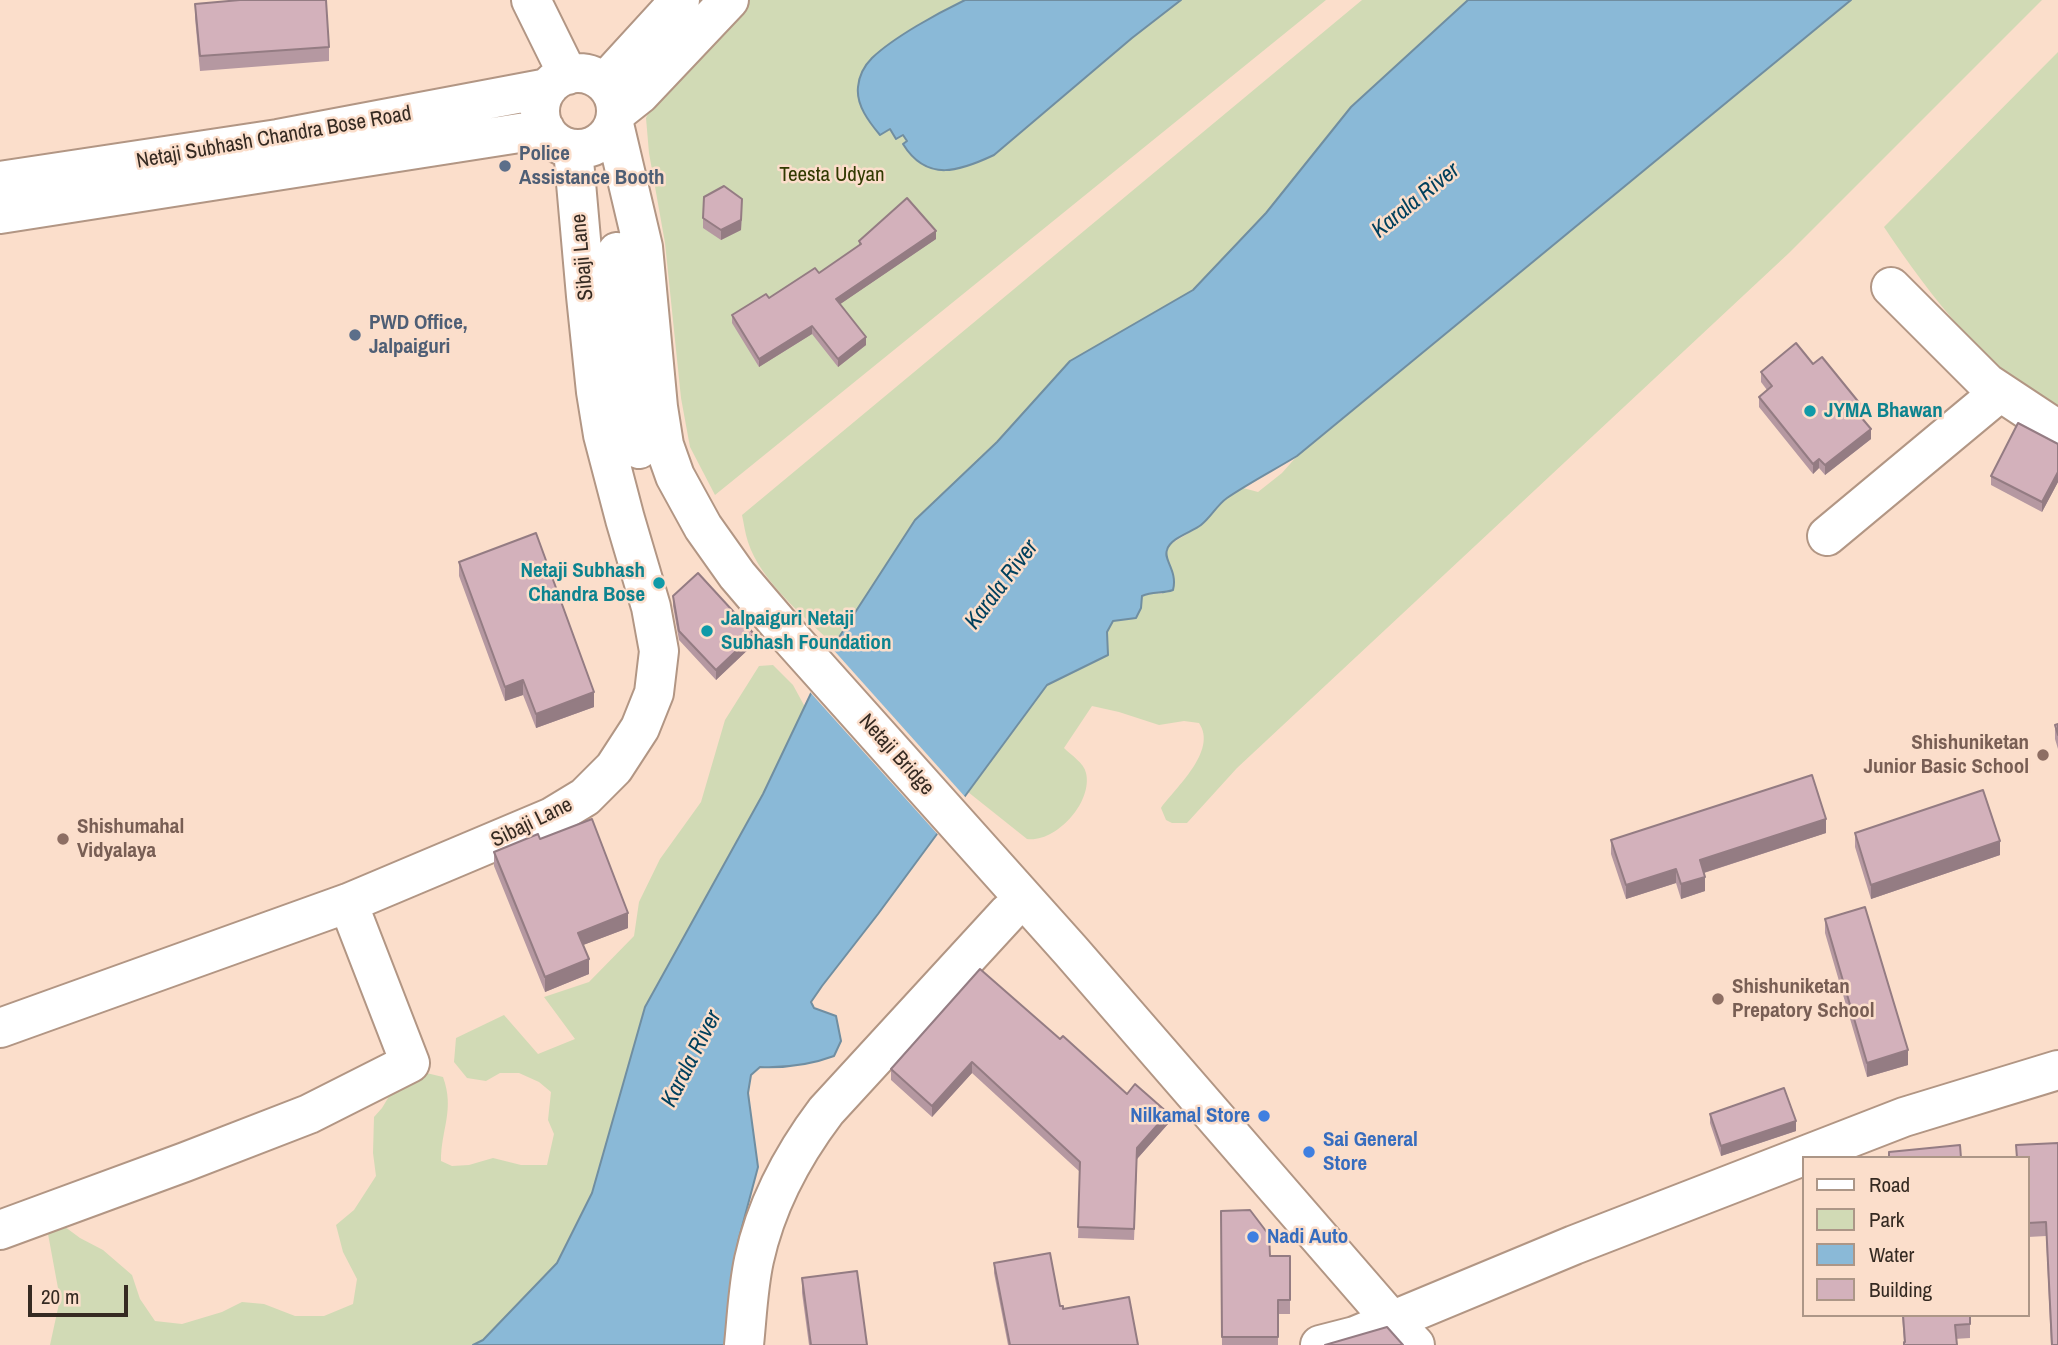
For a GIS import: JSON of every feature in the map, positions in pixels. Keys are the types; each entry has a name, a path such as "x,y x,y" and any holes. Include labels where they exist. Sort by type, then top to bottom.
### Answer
{"street":[{"path":"531,0 643,247 657,407 664,445 676,476 712,518 737,575 790,637"},
{"path":"583,113 680,0"},
{"path":"583,113 640,94 729,0"},
{"path":"583,113 617,251 626,376 640,451 655,487 686,534 730,582 790,637"},
{"name":"Netaji Subhash Chandra Bose Road","path":"0,181 278,139 583,113"},
{"name":"Netaji Subhash Chandra Bose Road","path":"0,214 583,113"},
{"name":"Sibaji Lane","path":"0,1028 348,903 552,817 585,797 614,768 640,728 654,692 659,651 652,607 603,435 596,392 583,113"},
{"path":"1891,286 1987,383 2058,430"},
{"path":"1827,536 2000,392"},
{"name":"Netaji Bridge","path":"790,637 1001,874 1081,940 1404,1333"},
{"path":"0,1230 309,1114 410,1063 348,903"},
{"path":"744,1345 754,1259 763,1226 785,1175 806,1137 826,1111 1008,913"},
{"path":"1803,1156 1904,1117 2058,1070"},
{"path":"1320,1345 1355,1336 1404,1333 1574,1245 1802,1157"}],"green space":[{"name":"Teesta Udyan","path":"748,0 1326,0 715,495 690,447 681,398 665,243 649,153 646,118 654,102"},
{"path":"1362,0 1523,0 1035,433 997,442 915,520 834,645 785,598 763,571 748,542 742,515"},
{"path":"1851,0 2042,0 1789,253 1237,768 1187,823 1172,823 1166,820 1161,808 1199,757 1203,734 1199,723 1184,721 1159,725 1092,706 1064,748 1083,766 1087,784 1078,808 1060,828 1038,839 1027,839 968,792 1047,685 1108,655 1107,632 1113,621 1136,618 1141,608 1142,596 1153,592 1162,594 1169,545 1202,525 1225,499 1243,488 1258,492 1282,473 1297,456"},
{"path":"2058,52 2058,418 2007,376 1962,330 1922,281 1884,227"},
{"path":"773,665 793,685 805,707 763,794 645,1007 592,1193 557,1263 483,1340 473,1345 50,1345 60,1299 46,1223 57,1221 80,1238 103,1250 132,1275 140,1299 155,1321 182,1324 222,1312 242,1302 264,1304 295,1316 324,1316 353,1304 357,1279 343,1252 336,1225 354,1210 376,1176 373,1153 374,1117 394,1088 414,1070 443,1077 448,1110 441,1161 452,1166 469,1165 493,1158 521,1165 547,1165 554,1134 548,1120 551,1092 539,1082 519,1073 500,1073 486,1081 467,1078 454,1062 456,1038 504,1015 538,1054 575,1039 544,997 589,982 634,936 639,902 660,859 701,802 725,720 759,666"}],"water":[{"path":"965,0 1181,0 994,155 957,169 933,169 912,156 903,144 907,141 903,135 896,139 890,129 880,135 861,107 859,83 867,64 881,50 917,26"},
{"name":"Karala River","path":"1468,0 1851,0 1297,456 1227,498 1201,525 1172,542 1166,554 1174,577 1173,590 1142,596 1141,608 1136,618 1113,621 1107,632 1108,655 1047,685 811,1002 814,1008 836,1016 841,1041 834,1056 798,1065 760,1067 751,1075 748,1093 758,1167 738,1242 727,1345 473,1345 483,1340 557,1263 592,1193 645,1007 763,794 834,645 915,520 997,442 1070,361 1193,290 1266,213 1351,107"}],"pier":[{"path":"830,646 967,799 940,837 809,691"}],"building":[{"path":"240,0 326,0 329,47 200,56 195,4"},
{"path":"724,186 742,199 741,220 721,230 703,218 704,197"},
{"path":"907,198 936,231 836,299 866,337 838,359 812,326 759,359 732,315 766,294 769,298 815,268 819,273 861,244 859,241"},
{"name":"JYMA Bhawan","path":"1796,343 1813,364 1822,357 1861,405 1855,410 1871,429 1825,465 1819,459 1813,464 1759,397 1772,386 1761,372"},
{"path":"2018,423 2058,444 2058,472 2042,502 1991,476"},
{"path":"536,533 594,692 536,714 523,680 505,687 459,562"},
{"name":"Jalpaiguri Netaji Subhash Foundation","path":"698,573 754,634 716,670 679,631 673,596"},
{"path":"1812,775 1826,819 1700,860 1705,877 1681,884 1676,869 1626,885 1611,840"},
{"path":"1983,790 2000,841 1871,885 1855,833"},
{"path":"592,819 628,913 578,933 589,959 545,977 494,852 538,834 540,839"},
{"path":"1865,907 1908,1050 1867,1063 1825,919"},
{"path":"980,969 1060,1039 1063,1036 1127,1094 1135,1084 1168,1113 1137,1148 1134,1229 1078,1227 1080,1162 972,1062 932,1106 891,1069"},
{"path":"1784,1088 1796,1121 1721,1146 1710,1114"},
{"path":"2058,1143 2058,1345 2052,1345 2046,1222 2030,1223 2030,1156 2017,1156 2016,1145"},
{"path":"1960,1145 1961,1156 1889,1156 1889,1152"},
{"path":"1250,1210 1269,1235 1270,1256 1290,1256 1290,1300 1278,1300 1278,1337 1222,1337 1221,1211"},
{"path":"1050,1253 1060,1306 1063,1306 1063,1309 1129,1297 1138,1345 1010,1345 994,1263"},
{"path":"857,1271 867,1345 811,1345 802,1278"},
{"path":"1903,1317 1970,1317 1970,1324 1955,1325 1957,1345 1904,1345"},
{"path":"1387,1327 1403,1345 1325,1345"}],"place":[{"name":"Police Assistance Booth","path":"505,166"},
{"name":"PWD Office, Jalpaiguri","path":"355,335"},
{"name":"JYMA Bhawan","path":"1810,411"},
{"name":"Netaji Subhash Chandra Bose","path":"659,583"},
{"name":"Jalpaiguri Netaji Subhash Foundation","path":"707,631"},
{"name":"Shishuniketan Junior Basic School","path":"2043,755"},
{"name":"Shishumahal Vidyalaya","path":"63,839"},
{"name":"Shishuniketan Prepatory School","path":"1718,999"},
{"name":"Nilkamal Store","path":"1264,1116"},
{"name":"Sai General Store","path":"1309,1152"},
{"name":"Nadi Auto","path":"1253,1237"}]}
